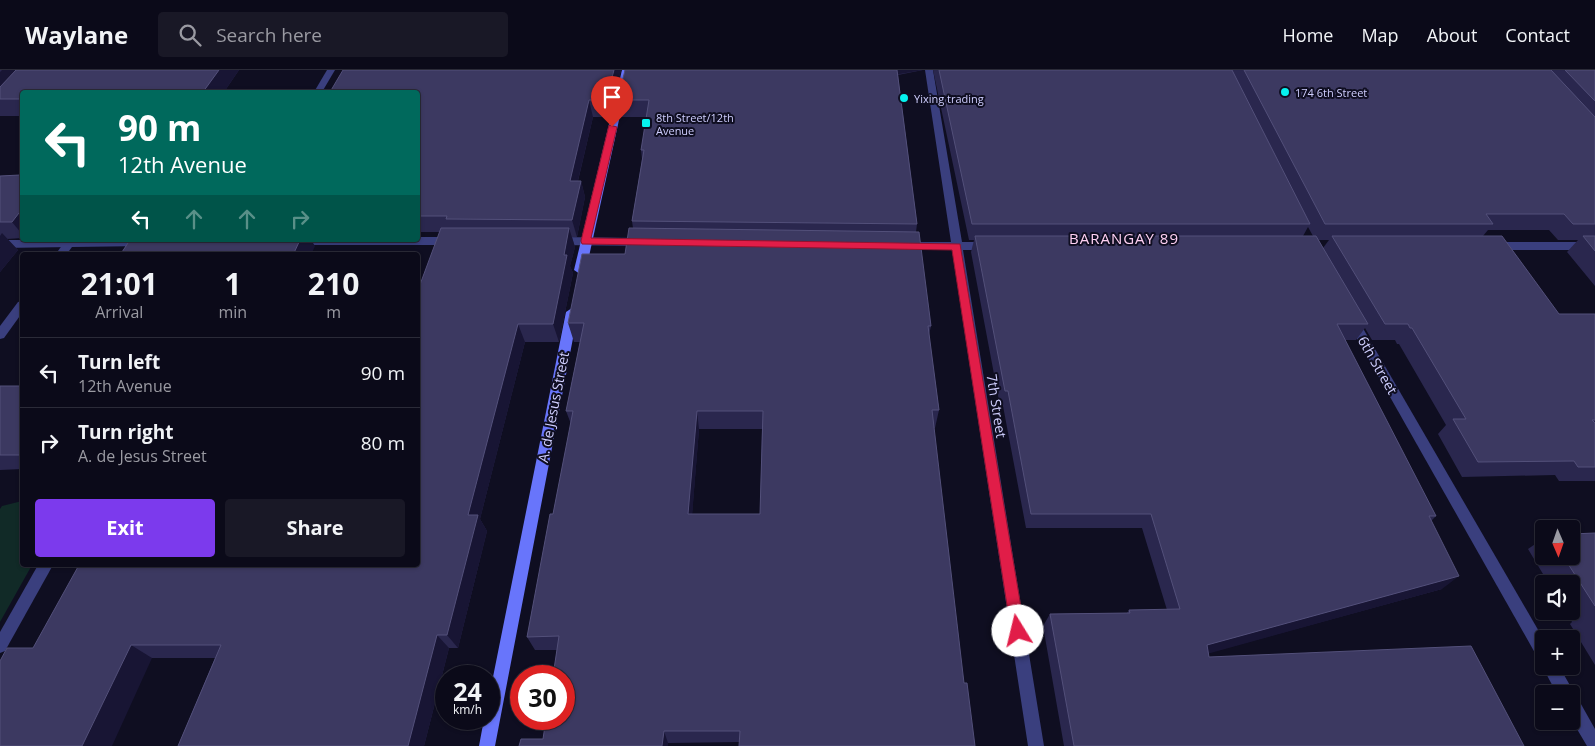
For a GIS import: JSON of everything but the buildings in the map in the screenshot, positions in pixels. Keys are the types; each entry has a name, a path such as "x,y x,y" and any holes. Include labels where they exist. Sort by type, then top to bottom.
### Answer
{"main road":[{"path":"578,280 626,70"},
{"name":"A. de Jesus Street","path":"487,746 574,300"}],"street":[{"path":"319,90 331,70"},
{"name":"7th Street","path":"929,70 1036,746"},
{"path":"420,241 461,241"},
{"path":"549,241 654,242"},
{"path":"62,252 70,242"},
{"path":"0,244 155,242"},
{"path":"898,246 996,246"},
{"path":"1477,246 1595,246"},
{"path":"0,335 20,308"},
{"name":"6th Street","path":"1349,313 1535,639"},
{"path":"0,646 45,567"},
{"path":"1580,719 1595,745"}],"green space":[{"path":"20,502 20,567 31,567 0,622 0,509 2,506"}],"place":[{"name":"174 6th Street","path":"1285,92"},
{"name":"Yixing trading","path":"904,98"},
{"name":"8th Street/12th Avenue","path":"646,123"}],"district":[{"name":"BARANGAY 89","path":"1124,238"}],"route":[{"path":"612,127 586,241 957,246 1018,631"}]}
